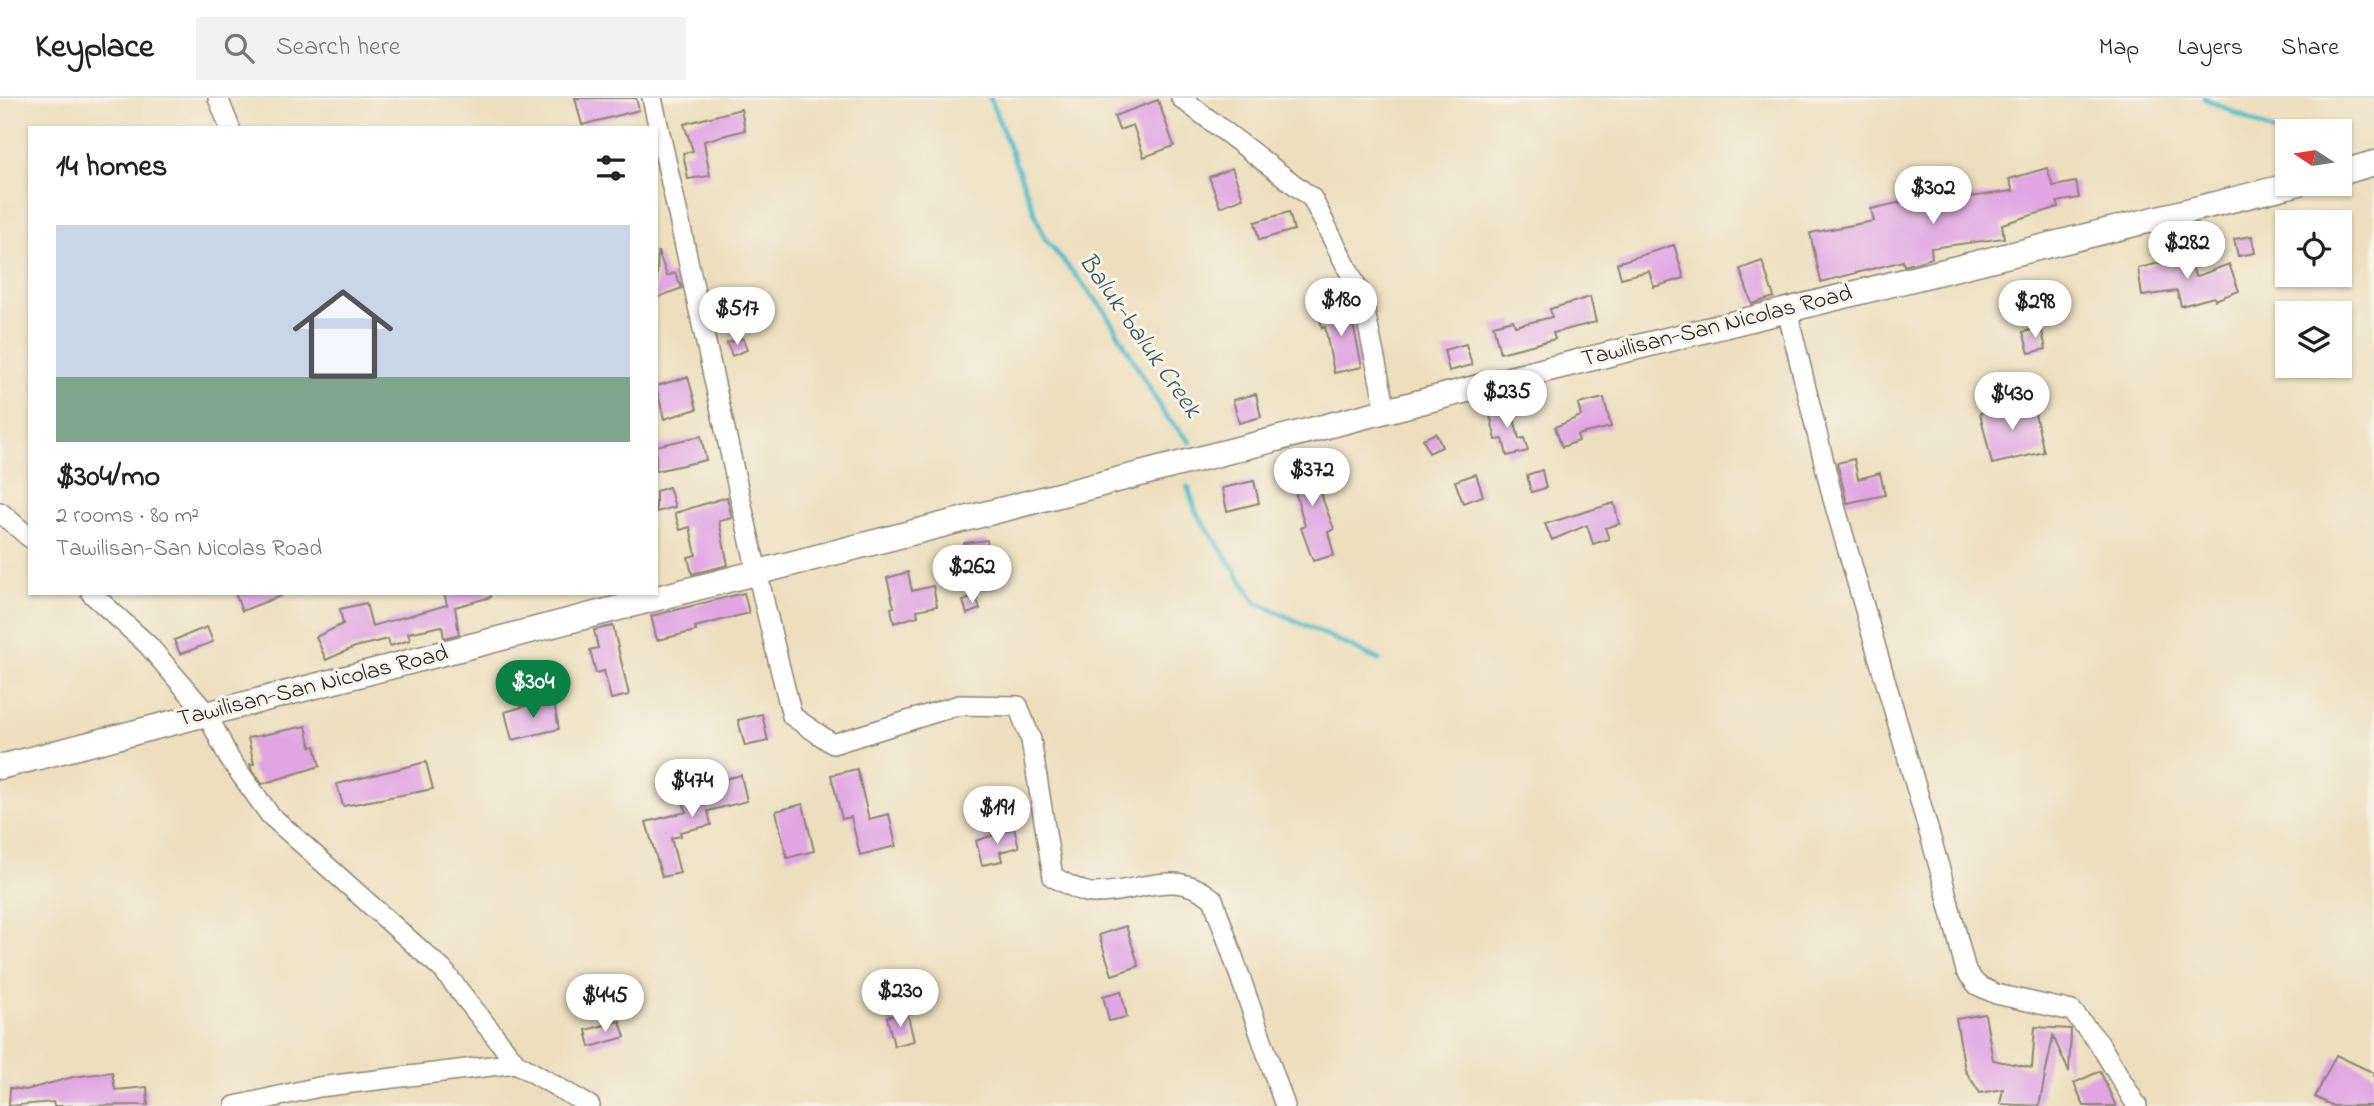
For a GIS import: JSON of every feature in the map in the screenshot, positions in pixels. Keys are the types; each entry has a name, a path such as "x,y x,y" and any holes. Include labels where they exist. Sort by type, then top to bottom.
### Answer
{"main road":[{"path":"2352,169 2374,163"},
{"name":"Tawilisan-San Nicolas Road","path":"0,767 1386,411 2275,189"}],"street":[{"path":"218,98 229,126"},
{"path":"652,98 715,375 756,573 792,716 833,744 959,705 1018,706 1031,740 1053,877 1091,893 1177,882 1197,886 1213,899 1285,1106"},
{"path":"1181,98 1312,198 1362,297 1386,411"},
{"path":"1787,310 1833,499 1942,877 1966,971 1977,985 1996,994 2073,1011 2099,1043 2137,1106"},
{"path":"0,512 28,536"},
{"path":"93,595 148,645 207,714 229,758 270,815 443,970 516,1063 590,1106"},
{"path":"235,1106 319,1087 516,1063"}],"building":[{"path":"575,98 636,98 639,110 582,125"},
{"path":"1158,100 1174,146 1144,157 1133,125 1119,130 1114,116"},
{"path":"741,109 745,130 704,141 710,176 688,179 683,153 693,151 684,124"},
{"path":"1232,168 1243,198 1220,207 1209,177"},
{"path":"2047,168 2053,186 2076,182 2079,198 2057,202 2059,207 2002,224 2004,238 1931,248 1932,258 1904,266 1903,261 1821,282 1810,233 1874,221 1871,209 1924,197 1925,203 2013,191 2009,179"},
{"path":"1289,212 1294,230 1259,240 1255,222"},
{"path":"2252,236 2255,253 2238,256 2234,239"},
{"path":"1674,245 1684,278 1654,287 1649,271 1621,278 1617,263"},
{"path":"658,251 667,276 675,273 682,288 658,297"},
{"path":"2190,256 2195,277 2229,264 2239,291 2215,300 2214,297 2181,306 2177,291 2142,296 2138,268"},
{"path":"1762,261 1774,297 1752,304 1740,269"},
{"path":"2023,292 2027,311 2010,316 2006,297"},
{"path":"736,296 742,313 725,319 719,302"},
{"path":"1590,297 1596,322 1553,333 1555,339 1500,353 1493,325 1513,320 1515,326 1552,317 1550,309"},
{"path":"1349,305 1362,367 1334,373 1325,327 1322,328 1318,311"},
{"path":"2041,327 2046,349 2029,353 2023,332"},
{"path":"743,338 747,350 732,356 727,343"},
{"path":"1466,344 1472,365 1449,371 1444,350"},
{"path":"688,377 697,409 664,419 658,385"},
{"path":"1256,394 1261,417 1239,423 1233,400"},
{"path":"1604,398 1611,427 1577,435 1579,441 1562,447 1555,427 1581,416 1578,404"},
{"path":"2032,401 2044,452 1992,464 1980,413"},
{"path":"1511,405 1519,439 1524,438 1528,451 1507,456 1503,439 1496,440 1489,411"},
{"path":"1436,433 1442,447 1429,453 1423,439"},
{"path":"701,436 706,460 658,471 658,446"},
{"path":"1315,456 1323,500 1334,529 1328,532 1334,555 1313,561 1301,528 1305,526 1288,466"},
{"path":"1854,459 1858,479 1880,473 1885,495 1847,503 1837,463"},
{"path":"1542,470 1546,488 1531,492 1527,475"},
{"path":"1476,474 1483,496 1463,503 1455,481"},
{"path":"1254,481 1259,503 1227,511 1222,488"},
{"path":"669,487 675,507 658,511 658,490"},
{"path":"727,497 732,518 719,521 728,565 692,574 688,557 696,555 690,527 680,530 675,513"},
{"path":"1614,503 1619,524 1605,528 1609,539 1593,544 1587,525 1552,540 1545,524"},
{"path":"987,540 993,588 976,591 971,566 966,566 964,543"},
{"path":"908,572 912,591 933,586 937,606 917,610 918,616 894,623 891,608 894,607 887,578"},
{"path":"744,593 749,613 695,627 696,631 657,640 651,616"},
{"path":"236,595 282,595 242,611"},
{"path":"444,595 491,597 455,607 459,634 444,638 442,626 408,633 410,640 390,646 388,639 355,647 326,660 316,637 343,624 340,609 366,603 372,626 447,605"},
{"path":"976,596 980,609 967,614 963,601"},
{"path":"613,626 629,695 611,699 604,671 596,673 590,650 598,648 594,630"},
{"path":"207,627 213,642 180,654 174,640"},
{"path":"553,698 559,729 512,740 505,712"},
{"path":"762,714 768,741 745,746 738,720"},
{"path":"306,726 311,747 315,746 320,766 262,784 251,768 250,764 254,764 248,738"},
{"path":"426,762 433,789 343,806 337,784"},
{"path":"857,769 869,819 889,814 896,846 860,855 851,817 842,819 831,775"},
{"path":"741,775 747,801 708,811 711,825 680,832 681,836 671,838 680,873 662,877 646,822 686,812 682,794 726,783 725,779"},
{"path":"803,804 814,851 787,858 776,811"},
{"path":"1014,828 1019,847 1000,852 1002,861 982,865 976,841"},
{"path":"1126,926 1139,966 1112,975 1099,935"},
{"path":"1121,991 1127,1017 1109,1021 1103,996"},
{"path":"907,1012 914,1041 894,1046 887,1017"},
{"path":"1985,1014 1993,1060 2032,1068 2035,1027 2071,1029 2069,1072 2053,1036 2039,1106 2000,1104 2003,1089 1980,1093 1965,1070 1956,1019"},
{"path":"620,1021 625,1037 590,1047 586,1030"},
{"path":"2336,1055 2374,1073 2374,1106 2333,1106 2315,1097"},
{"path":"2100,1071 2116,1106 2084,1106 2074,1083"},
{"path":"112,1072 115,1090 147,1087 148,1105 54,1106 53,1102 9,1106 10,1088 26,1090 73,1077"}],"waterway":[{"name":"Baluk-baluk Creek","path":"990,98 1045,239 1105,311 1165,415 1190,442"},
{"path":"2204,98 2275,132"},
{"name":"Baluk-baluk Creek","path":"1188,487 1196,512 1256,602 1379,660"}]}
